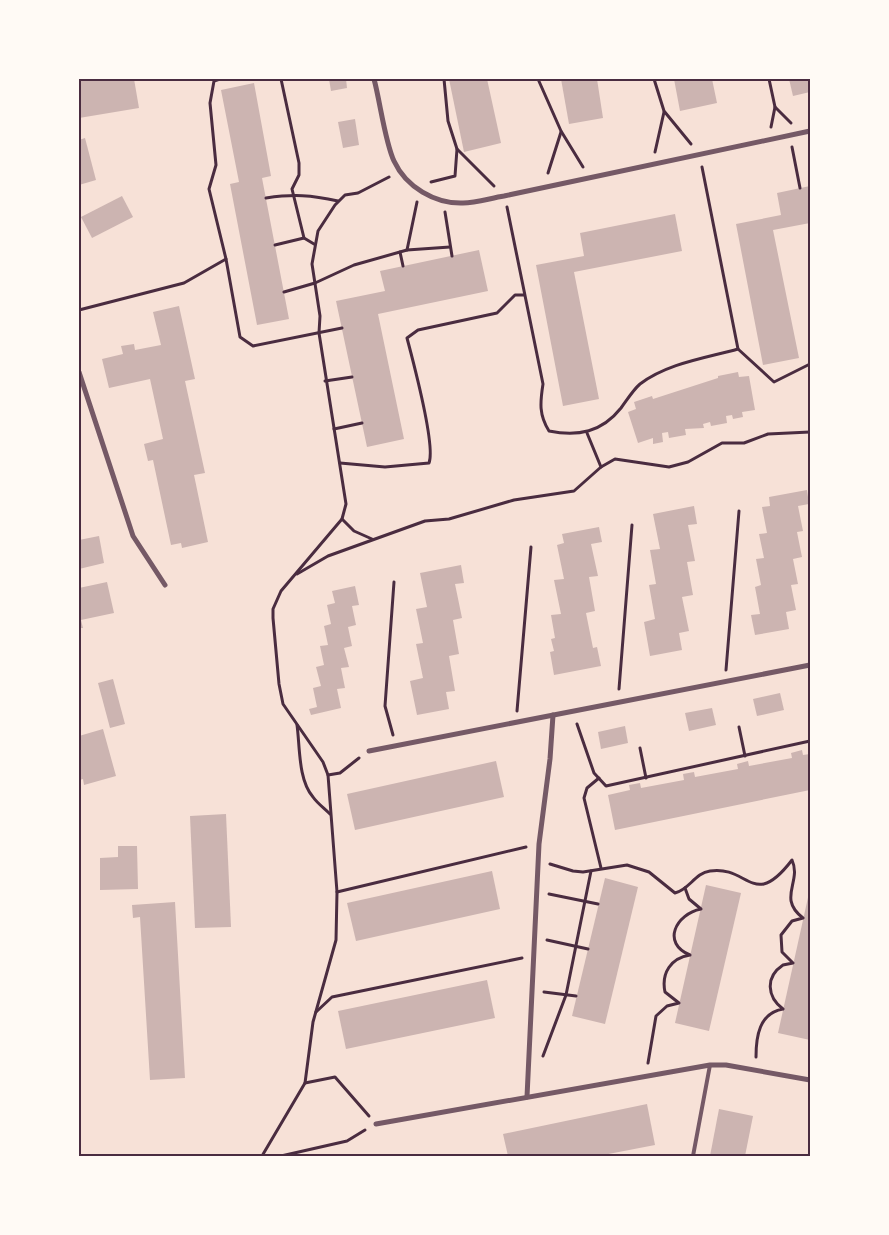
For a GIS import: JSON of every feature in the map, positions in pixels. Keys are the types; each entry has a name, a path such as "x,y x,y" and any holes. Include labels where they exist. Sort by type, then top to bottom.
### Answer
{"street":[{"path":"374,79 394,160 400,170 417,188 436,200 448,202 463,203 504,196 810,131"},
{"path":"79,372 133,536 165,585"},
{"path":"369,751 810,665"},
{"path":"527,1097 538,858 550,759 553,715"},
{"path":"376,1124 710,1065 726,1065 810,1080"}],"lane":[{"path":"693,1156 710,1065"}],"path":[{"path":"220,79 214,81 211,93 216,165 209,189 226,258 240,337 253,346 342,328"},
{"path":"282,79 299,162 299,175 292,189 304,238"},
{"path":"407,250 417,188 455,176 457,149 448,121 444,79"},
{"path":"538,79 561,131 589,178"},
{"path":"654,79 664,111 700,155 738,349 774,382 810,364"},
{"path":"768,79 775,106 768,139"},
{"path":"775,106 800,133"},
{"path":"652,164 664,111"},
{"path":"545,187 561,131"},
{"path":"789,135 800,188"},
{"path":"457,149 504,196 543,384 540,406 542,420 549,431 565,435 587,433 612,419 640,384 669,368 738,349"},
{"path":"262,1156 305,1083 308,1044 315,1012 336,940 337,892 328,775 323,762 283,704 278,684 273,618 276,600 342,519 346,504 346,491 325,381 319,333 320,316 312,264 314,244 324,220 339,201 345,196 358,193 400,170"},
{"path":"266,198 293,194 318,196 339,201"},
{"path":"448,202 445,212 452,256"},
{"path":"275,245 304,238 314,244"},
{"path":"284,292 315,284 354,264 407,250 450,247"},
{"path":"400,252 403,266"},
{"path":"79,310 184,283 226,258"},
{"path":"340,463 385,468 429,463 431,457 428,436 407,338 418,330 497,313 515,295 524,294"},
{"path":"325,381 352,377"},
{"path":"334,429 362,423"},
{"path":"296,574 328,556 425,521 449,519 514,500 574,491 601,467 615,459 669,467 688,462 722,443 744,443 768,434 810,432"},
{"path":"587,433 601,467"},
{"path":"725,682 739,511"},
{"path":"342,519 354,531 373,540"},
{"path":"618,702 632,525"},
{"path":"516,722 531,548"},
{"path":"394,582 385,706 396,746"},
{"path":"572,711 594,773 606,786 810,741"},
{"path":"297,724 304,779 313,798 330,814"},
{"path":"739,728 745,756"},
{"path":"640,748 646,778"},
{"path":"328,775 340,773 369,751"},
{"path":"599,778 588,788 584,798 601,868"},
{"path":"337,892 539,844"},
{"path":"538,858 573,872 627,865 649,872 675,893 685,888 702,874 711,871 723,872 748,882 763,884 776,878 792,860 795,872 790,900 793,908 803,918 792,921 780,935 782,952 793,963 780,967 771,982 772,999 783,1010 770,1014 761,1024 757,1038 756,1070"},
{"path":"541,1060 566,995 591,871"},
{"path":"647,1076 656,1016 668,1006 679,1003 665,992 666,971 675,961 690,955 683,952 676,943 676,928 678,922 687,913 701,909 688,899 685,888"},
{"path":"536,891 598,904"},
{"path":"534,937 588,949"},
{"path":"315,1012 332,997 533,956"},
{"path":"531,991 576,996"},
{"path":"281,1156 347,1141 376,1124 335,1077 305,1083"}],"building":[{"path":"79,79 134,79 139,108 79,118"},
{"path":"329,79 346,79 347,88 331,91"},
{"path":"449,79 487,79 501,143 464,152"},
{"path":"561,79 597,79 603,118 569,124"},
{"path":"674,79 712,79 717,103 680,111"},
{"path":"789,79 810,79 810,92 793,96"},
{"path":"254,83 271,176 262,178 289,319 257,325 230,184 239,182 221,90"},
{"path":"355,119 359,145 343,148 338,122"},
{"path":"85,138 96,180 79,185 79,140"},
{"path":"810,186 810,223 773,230 799,358 763,365 736,224 781,215 777,193"},
{"path":"122,196 133,217 92,238 81,217"},
{"path":"675,214 682,251 574,272 599,399 563,406 536,265 584,256 580,233"},
{"path":"479,250 488,291 378,314 404,439 367,447 336,301 385,291 380,271"},
{"path":"179,306 195,379 185,381 205,473 194,475 208,542 182,548 181,543 171,545 153,460 148,461 144,444 163,439 150,379 109,388 102,359 123,354 121,346 134,344 135,350 161,345 153,312"},
{"path":"738,372 739,377 749,376 755,410 742,412 743,417 733,419 732,415 726,416 727,423 711,426 710,422 703,424 704,428 685,429 686,435 669,438 668,432 662,433 663,442 653,444 653,438 638,443 628,412 636,409 634,402 652,396 653,399 718,378 718,376"},
{"path":"807,490 809,504 798,506 803,531 797,532 802,557 793,559 798,584 791,585 796,610 786,612 789,629 755,635 751,615 760,614 755,587 761,585 756,559 764,558 759,534 767,533 762,507 770,506 769,497"},
{"path":"694,506 697,524 688,525 695,561 687,562 693,595 682,597 689,631 679,633 682,650 650,656 644,622 655,619 649,585 656,584 650,550 660,549 653,514"},
{"path":"599,527 602,542 591,544 598,576 589,577 595,611 586,613 593,648 597,647 601,666 554,675 550,652 554,651 551,639 555,638 551,615 561,614 554,580 564,579 557,545 564,543 562,534"},
{"path":"99,536 104,563 79,569 79,540"},
{"path":"461,565 464,583 455,584 462,618 453,620 459,654 449,656 455,691 446,692 449,709 417,715 410,681 423,678 416,644 423,643 416,609 427,607 420,573"},
{"path":"107,582 114,613 81,620 83,628 79,628 79,588"},
{"path":"355,586 359,605 352,606 356,625 348,627 352,646 344,648 349,667 341,668 345,688 337,689 341,708 311,715 309,709 317,707 313,688 321,686 316,667 324,665 320,646 328,645 324,626 331,624 327,605 335,603 332,591"},
{"path":"113,679 125,724 110,728 98,683"},
{"path":"780,693 784,710 757,716 753,699"},
{"path":"712,708 716,725 689,731 685,713"},
{"path":"625,726 628,743 601,749 598,732"},
{"path":"103,729 116,776 84,785 83,779 79,780 79,736"},
{"path":"802,750 803,755 810,754 810,790 615,830 608,795 630,790 629,785 640,783 641,788 684,780 683,774 694,772 695,777 738,769 737,764 748,761 749,766 792,758 791,753"},
{"path":"496,761 504,797 355,830 347,794"},
{"path":"226,814 231,927 195,928 190,816"},
{"path":"118,846 137,846 138,889 100,890 100,858 118,857"},
{"path":"492,871 500,909 356,941 347,903"},
{"path":"605,878 638,887 605,1024 572,1016"},
{"path":"706,885 741,893 709,1031 675,1023"},
{"path":"810,894 810,1040 778,1033"},
{"path":"175,902 185,1078 150,1080 140,917 133,918 132,905"},
{"path":"487,980 495,1018 346,1049 338,1011"},
{"path":"647,1104 655,1145 598,1156 508,1156 503,1134"},
{"path":"719,1109 753,1116 745,1156 710,1156"}]}
